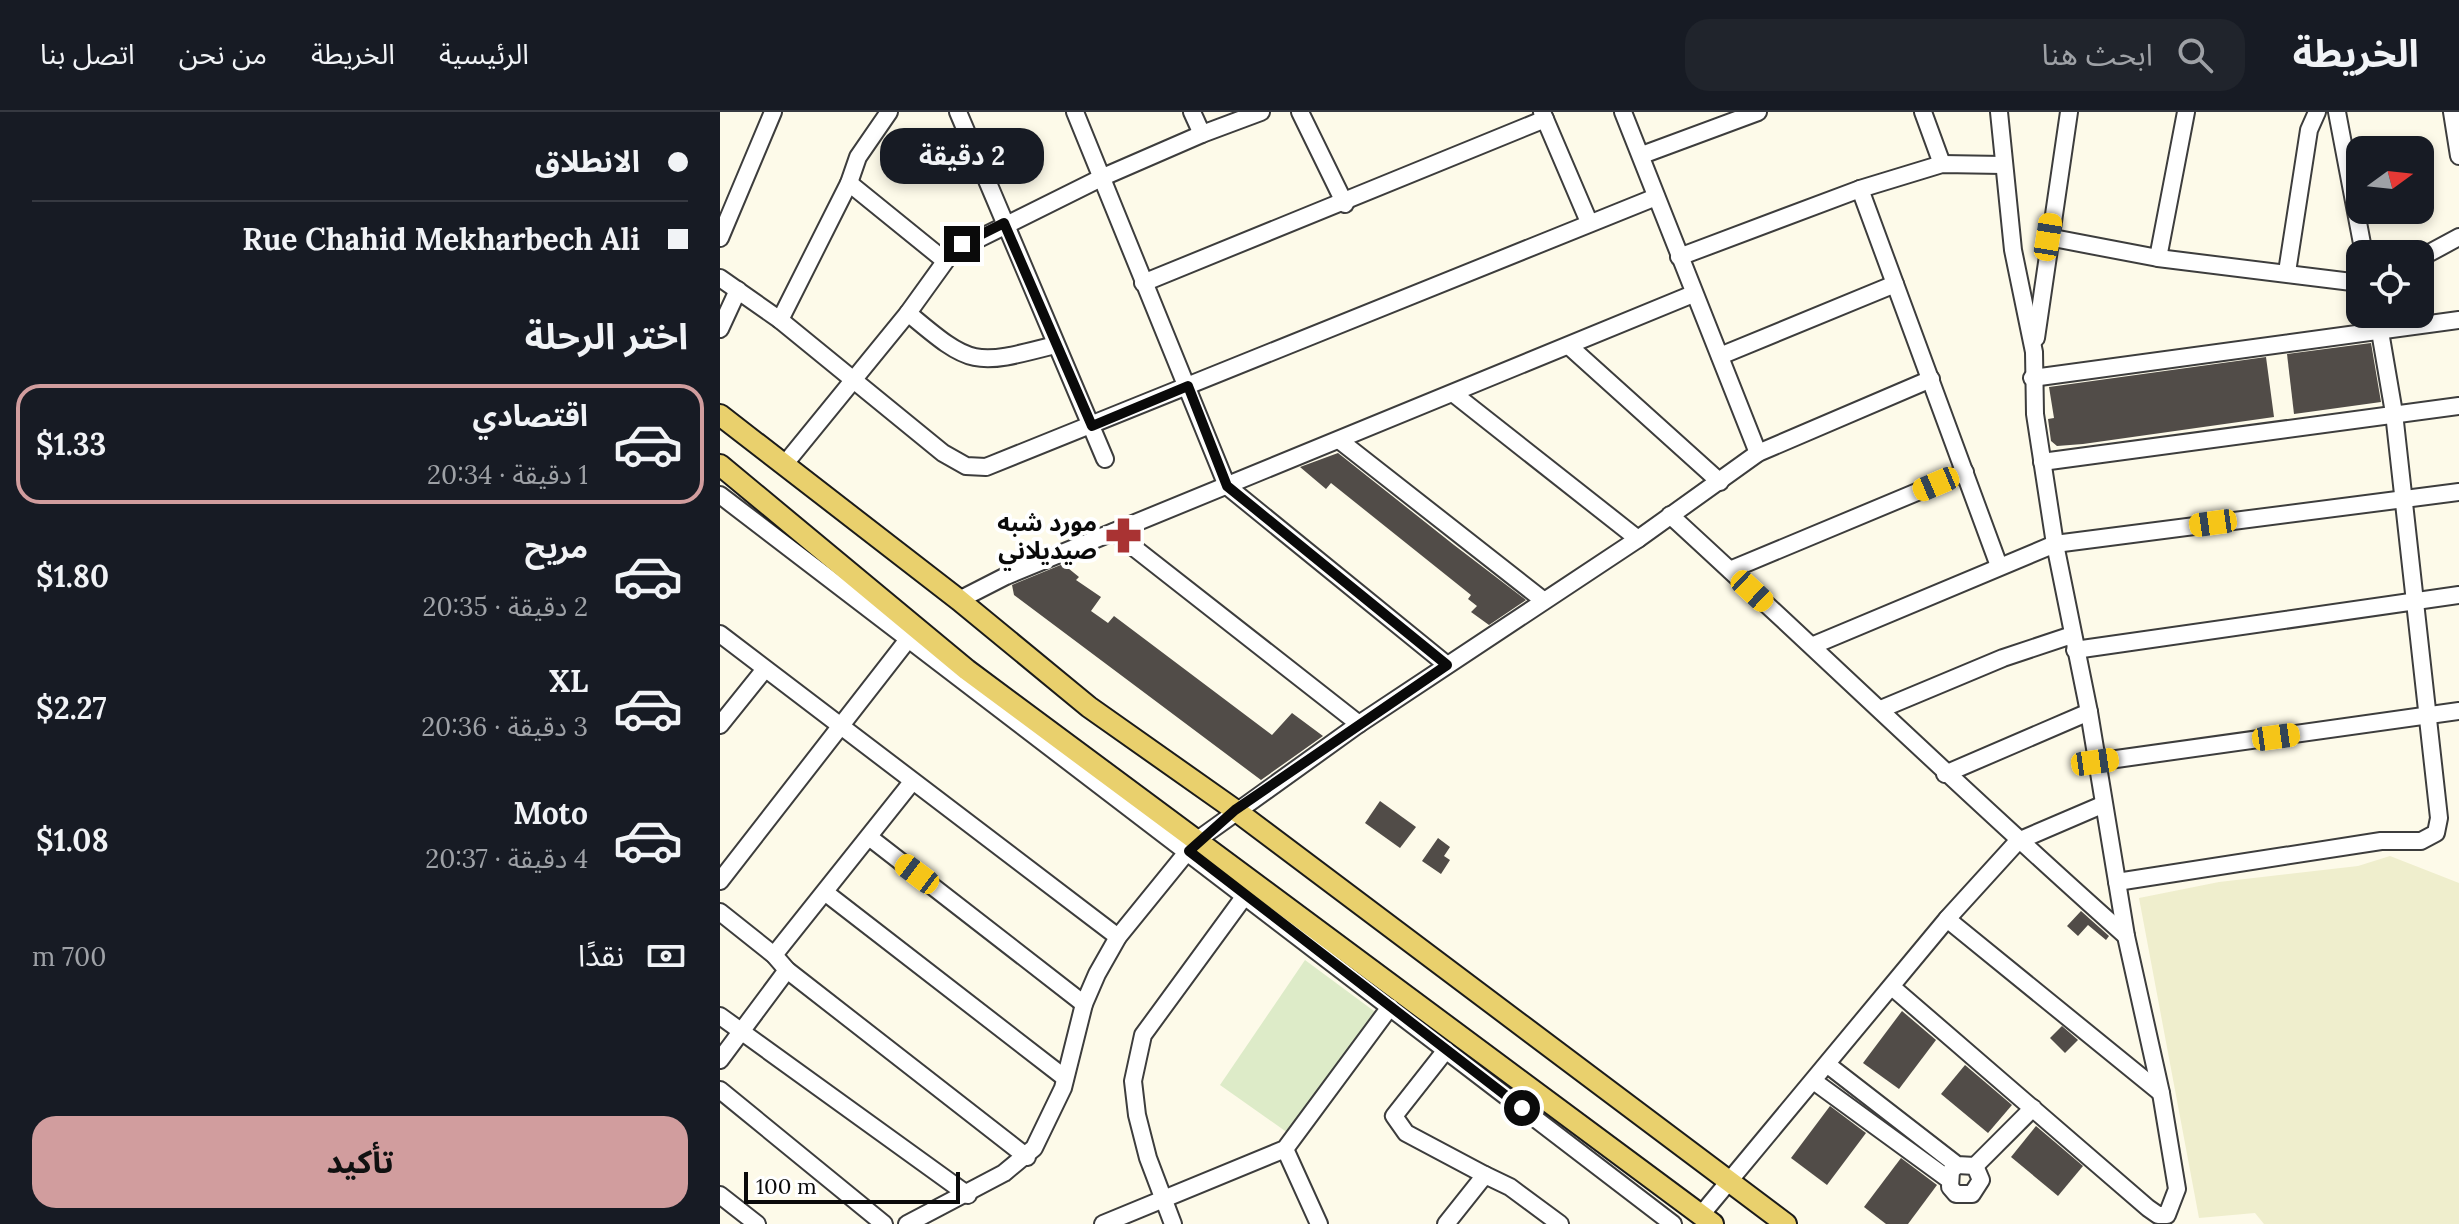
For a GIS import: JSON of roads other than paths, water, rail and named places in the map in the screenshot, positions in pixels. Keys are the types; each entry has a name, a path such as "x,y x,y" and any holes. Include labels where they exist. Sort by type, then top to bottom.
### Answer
{"main road":[{"path":"720,415 959,600 1089,707 1235,810 1780,1222"},
{"path":"720,465 912,635 1193,846 1707,1220"}],"street":[{"path":"720,238 773,112"},
{"path":"780,320 849,183 867,140 889,112"},
{"path":"958,112 1105,459"},
{"path":"1075,112 1227,486 1447,665"},
{"path":"1192,112 1202,134"},
{"path":"784,465 908,313 944,260 962,244 1103,177 1261,112"},
{"path":"1300,112 1345,204"},
{"path":"1623,112 1758,453"},
{"path":"1642,155 1758,112"},
{"path":"1923,112 1942,164"},
{"path":"1999,112 2013,250 2034,352"},
{"path":"1892,987 2148,1208 2158,1215 2167,1215 2177,1189 2161,1093 2126,936 2089,712 2055,544 2032,378 2048,237 2069,112"},
{"path":"2158,258 2186,112"},
{"path":"2287,272 2309,130 2317,112"},
{"path":"2337,112 2361,240"},
{"path":"2452,112 2459,156"},
{"path":"1143,283 1345,204 1544,115 1589,222"},
{"path":"1679,257 1860,189 1942,164 2003,165"},
{"path":"849,183 944,260"},
{"path":"1860,189 1999,566"},
{"path":"720,278 780,320 943,453 966,466 996,464 1656,197"},
{"path":"2048,237 2158,258 2346,281"},
{"path":"2434,250 2459,237"},
{"path":"1720,356 1895,284"},
{"path":"720,329 738,290"},
{"path":"959,600 1006,576 1693,294"},
{"path":"908,313 951,349 980,361 1055,345"},
{"path":"2032,378 2459,320"},
{"path":"2117,882 2381,841 2431,837 2439,818 2394,413 2380,328"},
{"path":"1569,346 1720,482"},
{"path":"911,1223 968,1195 1027,1157 1049,1122 1065,1078 1084,1004 1118,937 1193,846 1235,810 1638,539 1758,453 1931,379"},
{"path":"1454,394 1638,539"},
{"path":"2042,462 2459,406"},
{"path":"1339,440 1543,600"},
{"path":"1730,570 1965,472"},
{"path":"1814,645 2055,544 2459,492"},
{"path":"720,495 912,635 838,725 720,881"},
{"path":"1670,515 1814,645 1945,774 2126,936"},
{"path":"1114,532 1359,724"},
{"path":"1881,709 2003,658 2074,642 2459,595"},
{"path":"720,634 1118,937"},
{"path":"720,725 765,669"},
{"path":"2095,762 2459,711"},
{"path":"1945,774 2089,712"},
{"path":"774,955 912,782"},
{"path":"1707,1220 1727,1181 1815,1082 1947,919 2018,841 2102,805"},
{"path":"869,837 1084,1004"},
{"path":"1193,846 1244,897 1673,1224"},
{"path":"826,893 1065,1078"},
{"path":"1173,1224 1137,1115 1133,1081 1143,1035 1244,897"},
{"path":"720,912 774,955 787,970 1027,1157"},
{"path":"1947,919 2161,1093"},
{"path":"720,1060 787,970"},
{"path":"1103,1224 1285,1149 1390,1007"},
{"path":"720,1016 968,1195"},
{"path":"1446,1050 1394,1116 1406,1133 1510,1187 1560,1224"},
{"path":"1828,1065 1953,1172 1956,1194 1972,1194 1981,1180 1975,1166"},
{"path":"1815,1082 1953,1172 1975,1166 2033,1108"},
{"path":"720,1090 884,1224"},
{"path":"1285,1149 1319,1224"},
{"path":"1446,1224 1485,1175"},
{"path":"720,1195 757,1224"}],"place":[{"name":"مورد شبه صيديلاني","path":"1123,536"}]}
